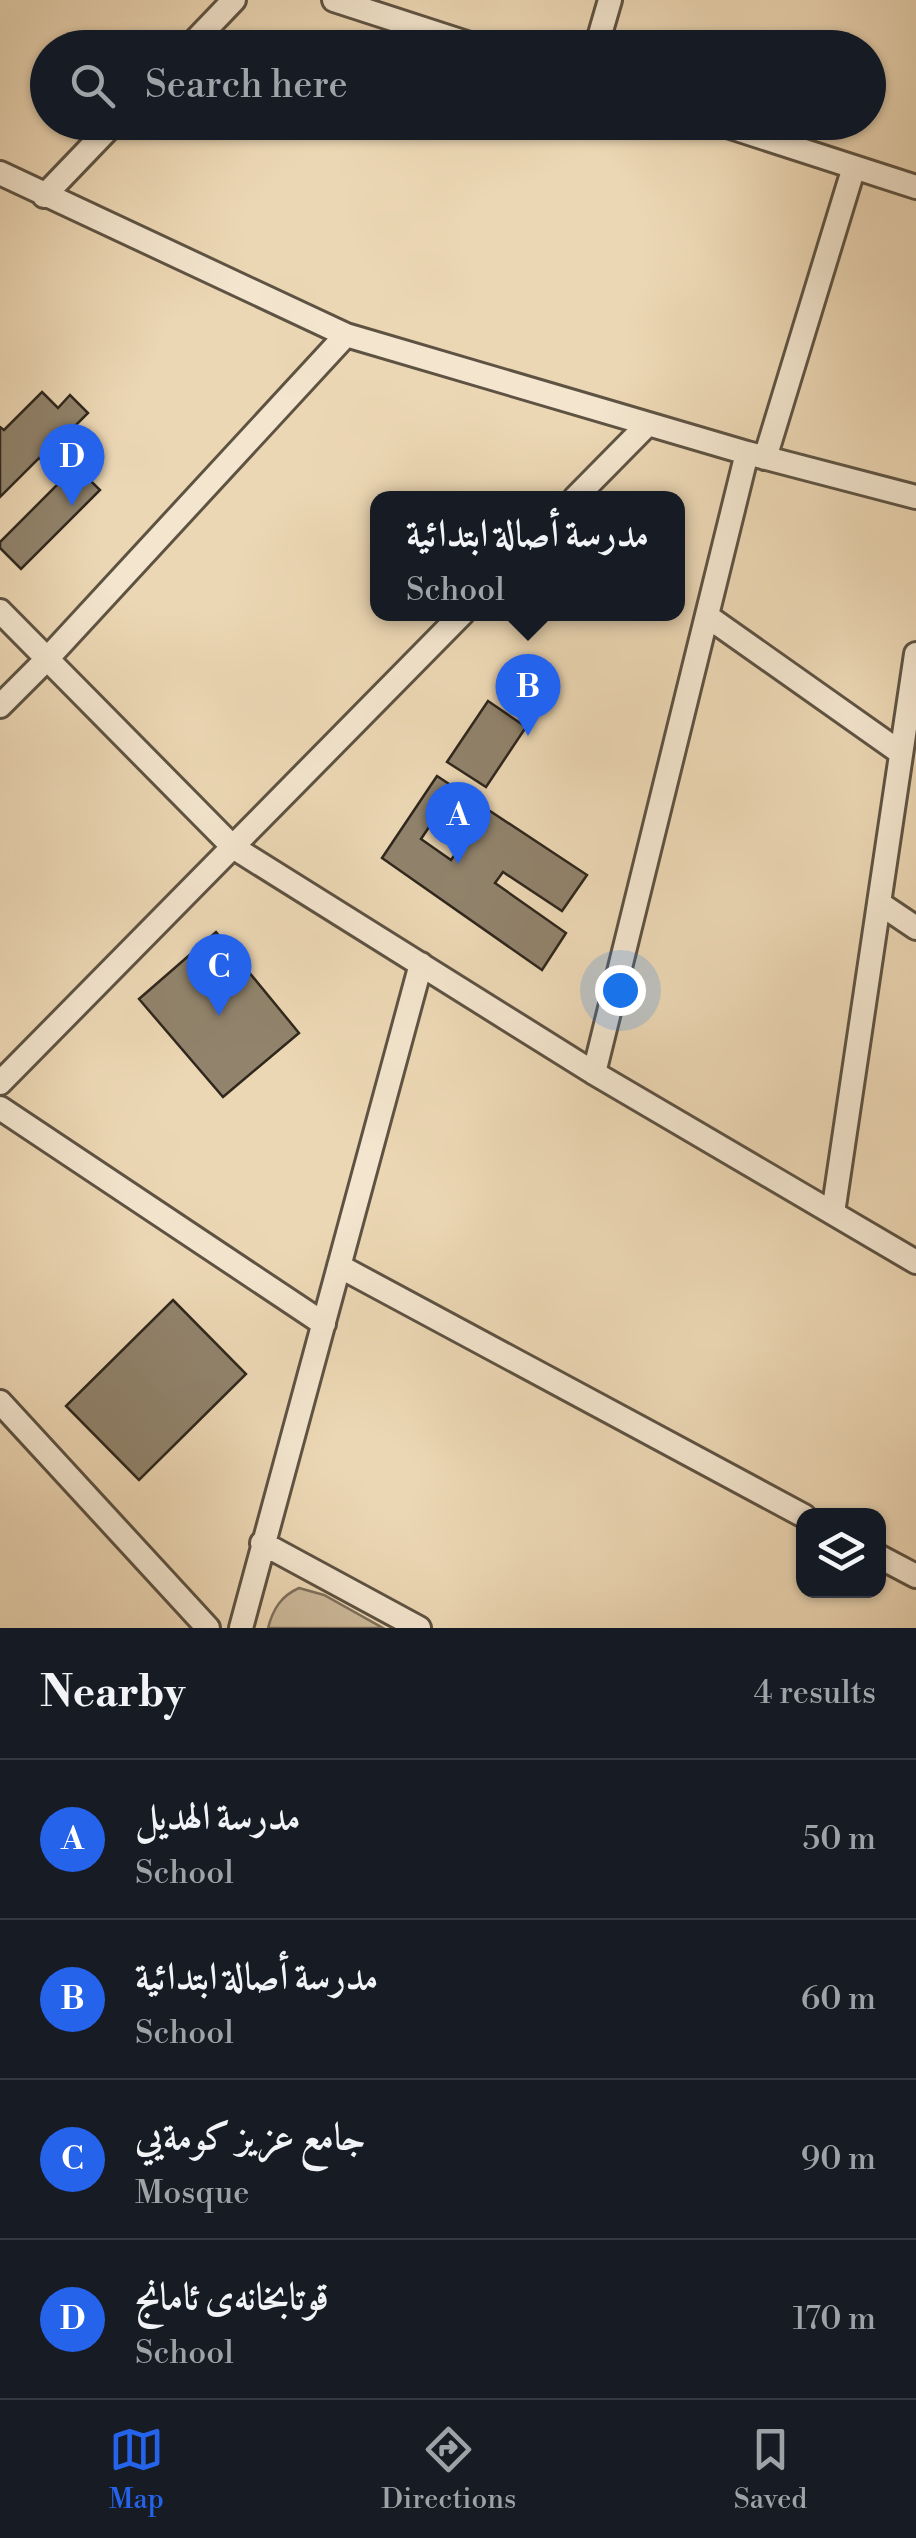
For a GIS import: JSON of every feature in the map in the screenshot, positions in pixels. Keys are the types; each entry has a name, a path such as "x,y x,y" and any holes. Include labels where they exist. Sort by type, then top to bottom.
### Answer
{"street":[{"path":"205,30 234,0"},
{"path":"334,0 426,30"},
{"path":"601,30 610,0"},
{"path":"44,196 98,140"},
{"path":"771,140 916,187"},
{"path":"594,1073 707,616 756,455 854,167"},
{"path":"0,173 346,335 756,455 916,497"},
{"path":"0,706 346,335"},
{"path":"582,491 648,424"},
{"path":"0,611 233,847 594,1073 916,1262"},
{"path":"707,616 901,753"},
{"path":"0,1083 455,621"},
{"path":"833,1214 916,654"},
{"path":"879,903 916,928"},
{"path":"241,1628 420,964"},
{"path":"0,1108 324,1324"},
{"path":"339,1266 796,1512"},
{"path":"0,1402 208,1628"},
{"path":"262,1543 419,1628"},
{"path":"886,1560 916,1576"}],"shaded area":[{"path":"299,1588 324,1595 383,1628 268,1628 279,1604"}],"building":[{"path":"42,392 58,408 70,395 88,413 55,446 100,490 21,569 0,548 0,542 61,481 39,458 0,497 0,427 4,430"},
{"path":"488,701 526,727 486,787 447,762"},
{"path":"437,776 587,875 562,911 503,872 495,883 566,933 542,970 382,858","holes":["433,821 463,843 451,860 421,839"]},
{"path":"216,932 299,1033 223,1097 139,999"},
{"path":"173,1300 246,1374 139,1480 66,1406"}],"place":[{"name":"قوتابخانەى ئامانج","path":"72,506"},
{"name":"مدرسة أصالة ابتدائية","path":"528,736"},
{"name":"مدرسة الهديل","path":"458,864"},
{"name":"جامع عزيز كومةيي","path":"219,1016"}]}
